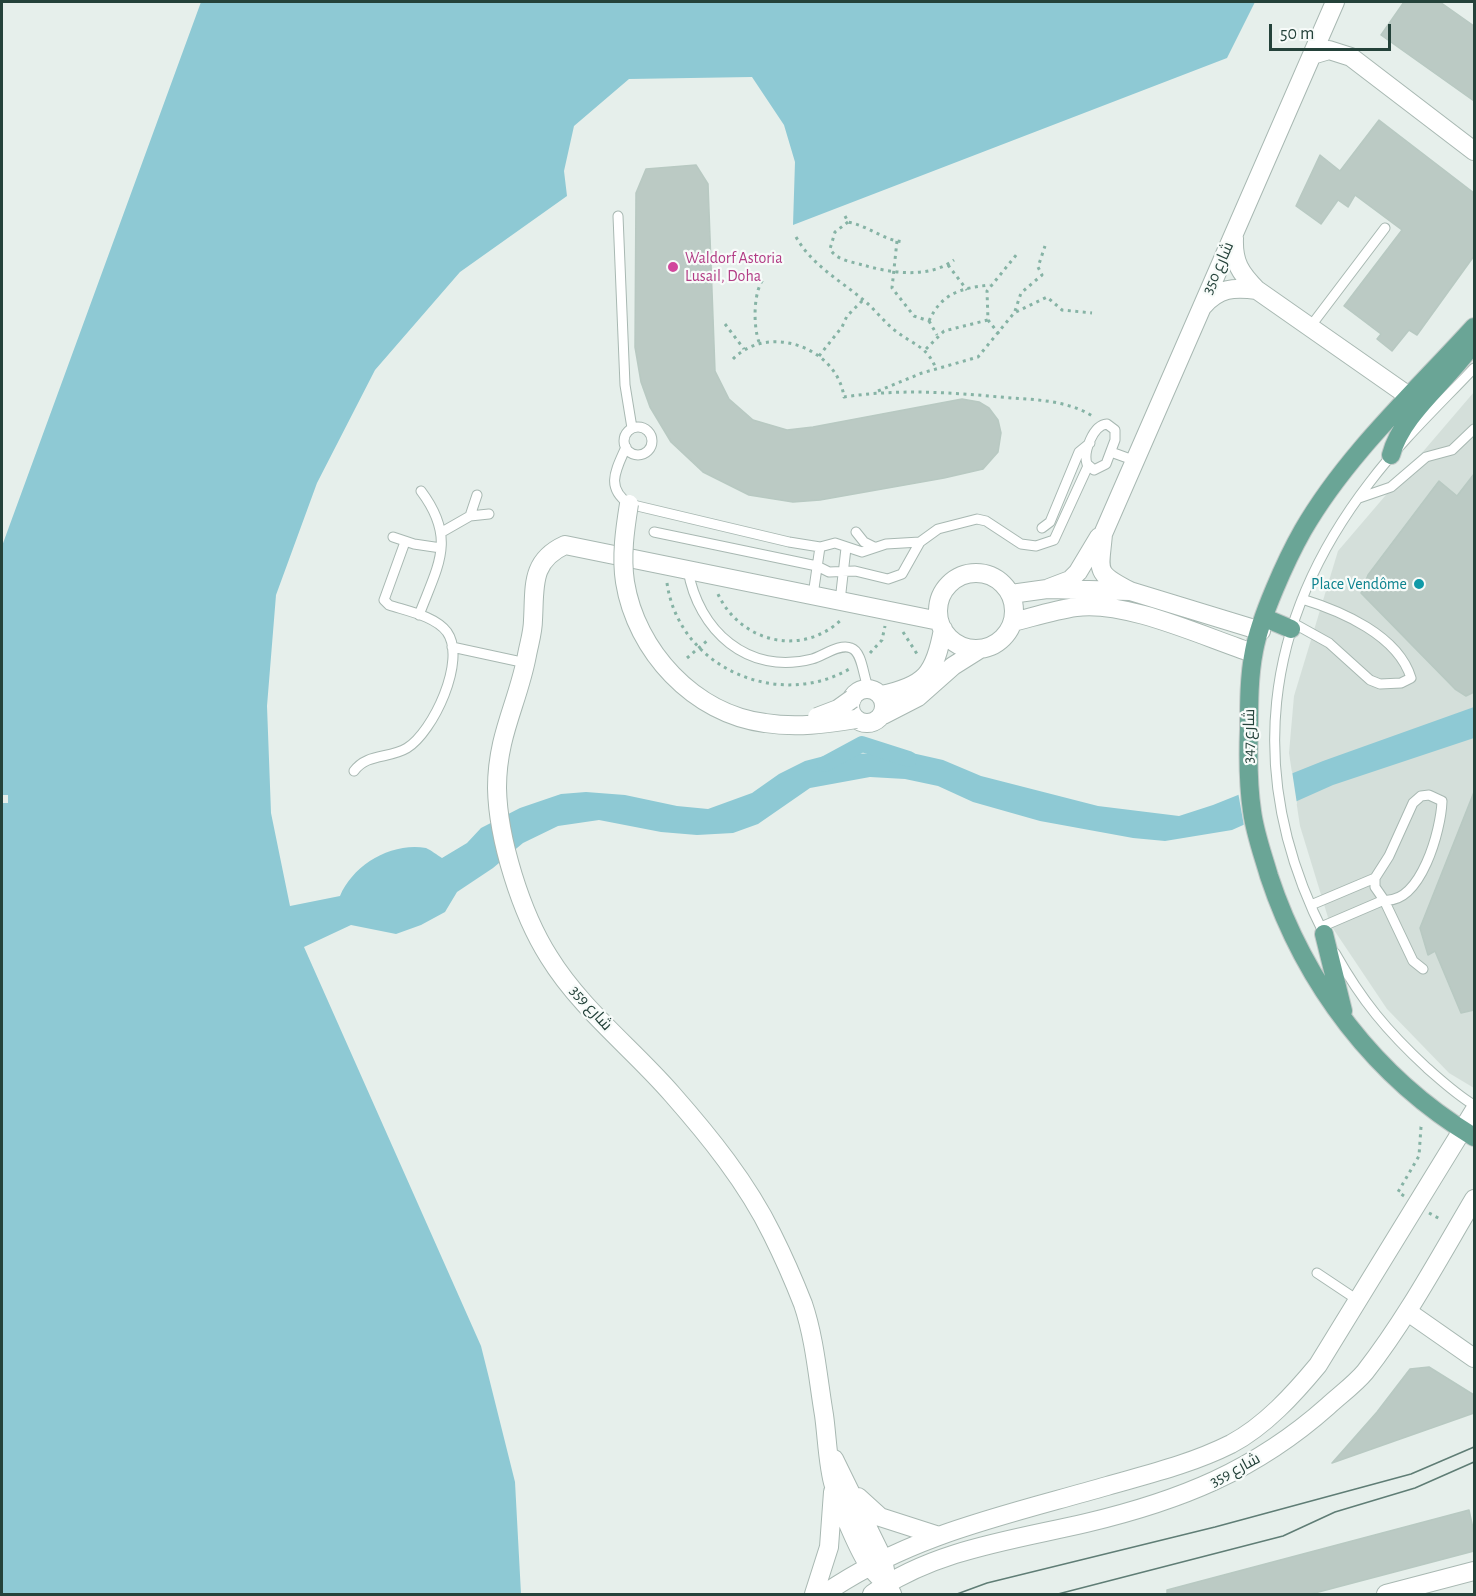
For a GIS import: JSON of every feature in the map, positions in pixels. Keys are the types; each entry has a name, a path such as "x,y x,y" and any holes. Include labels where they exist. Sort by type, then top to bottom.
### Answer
{"main road":[{"name":"شارع 347","path":"1468,1133 1390,1073 1347,1025 1308,966 1281,911 1258,841 1248,765 1253,653 1302,533 1328,490 1362,448 1474,327"},
{"path":"1391,455 1398,436 1409,419 1453,373 1474,342"},
{"path":"1263,625 1292,626"},
{"path":"1323,931 1347,1025"}],"street":[{"name":"شارع 350","path":"1102,534 1335,2"},
{"path":"1312,55 1329,50 1351,57 1474,151"},
{"path":"1234,232 1236,264 1241,274 1257,290 1410,397"},
{"path":"1198,312 1212,297 1225,289 1257,290"},
{"path":"634,505 634,561 641,609 653,634 684,674 706,691 733,706 766,715 814,717 838,709 852,699 856,693 909,688 922,681 931,670 941,625 938,605 944,590 963,575 987,574 1001,582 1011,594 1013,622 1004,637 989,647 980,649 963,647 941,625 840,601 690,577"},
{"path":"634,505 624,559 625,582 633,612 656,655 677,679 701,699 747,720 791,725 856,719 870,723 918,697 953,666 980,649"},
{"path":"1102,534 1099,555 1101,571 1108,579 1130,591"},
{"path":"1047,589 1070,580 1078,572 1094,541 1102,534"},
{"name":"شارع 359","path":"690,577 577,545 565,544 551,551 539,567 526,663 506,721 499,754 497,789 501,828 534,929 549,958 615,1035 672,1093 747,1190 771,1233 804,1306 830,1452 841,1486 890,1589"},
{"path":"1011,594 1047,589 1130,591 1263,625"},
{"path":"1013,622 1076,607 1098,606 1128,611 1253,653"},
{"path":"875,692 884,701 883,715"},
{"path":"852,699 850,709 856,719"},
{"name":"شارع 359","path":"824,1594 876,1562 936,1535 1179,1466 1233,1443 1299,1389 1318,1365 1468,1133 1474,1111"},
{"name":"شارع 359","path":"872,1594 890,1589 944,1558 1132,1512 1188,1494 1239,1470 1284,1441 1363,1374 1408,1312 1474,1199"},
{"path":"1408,1312 1474,1358"},
{"path":"814,1594 829,1547 841,1486"},
{"name":"شارع 359","path":"841,1486 880,1517 936,1535"},
{"path":"1386,1594 1414,1591 1474,1571"}],"lane":[{"path":"618,216 625,385 632,428"},
{"path":"1310,327 1385,228"},
{"name":"شارع 347","path":"1474,368 1391,455 1327,547 1302,599 1283,650 1275,706 1275,758 1285,832 1311,905 1323,931 1355,989 1388,1032 1449,1088 1474,1105"},
{"path":"1102,425 1111,426 1115,440 1104,467 1094,470 1085,460 1095,431 1102,425"},
{"path":"626,447 640,455 652,445 653,439 648,430 643,427 632,428 625,436 626,447 617,468 615,485 618,496 634,505 789,542 820,547 835,543 856,552 874,547 920,542"},
{"path":"1359,498 1391,487 1426,457 1452,450 1474,429"},
{"path":"1042,528 1050,522 1079,452 1090,443"},
{"path":"1111,452 1133,460"},
{"path":"654,532 817,566 829,572 862,572 888,579 896,578 906,568 920,542 938,529 977,519 986,521 1021,544 1036,546 1054,540 1088,466"},
{"path":"419,615 437,568 442,532 421,491"},
{"path":"470,516 477,495"},
{"path":"442,532 470,516 489,514"},
{"path":"856,532 864,542 874,547"},
{"path":"393,537 405,542 441,548"},
{"path":"354,771 360,762 393,754 408,747 425,729 442,702 450,676 452,647 449,634 439,623 389,605 384,600 405,542"},
{"path":"813,596 820,547"},
{"path":"840,601 846,548"},
{"path":"690,577 699,608 716,633 747,654 772,661 799,662 845,647 852,648 858,652 875,692"},
{"path":"1292,626 1329,643 1370,680 1380,684 1401,683 1411,678 1399,656 1361,623 1331,608 1302,599"},
{"path":"452,647 526,663"},
{"path":"1323,931 1384,900 1394,900 1406,894 1427,863 1441,815 1441,798 1434,795 1421,796 1413,803 1389,856 1375,878 1375,887 1384,900 1413,960 1424,969"},
{"path":"1311,905 1375,878"},
{"path":"1317,1273 1359,1301"}],"path":[{"path":"845,216 848,222 905,242"},
{"path":"848,222 835,232 830,242 832,254 855,264 893,273 923,271 954,260"},
{"path":"796,237 810,257 863,300 896,332 926,349 936,369"},
{"path":"897,241 892,288 895,296 914,316 929,321 937,335"},
{"path":"876,392 936,369 978,357 1014,313 1022,293 1042,275 1038,267 1045,246"},
{"path":"999,333 988,320 987,301 990,285 1017,254"},
{"path":"948,264 967,290"},
{"path":"759,342 754,319 758,308 758,286 765,277"},
{"path":"929,321 938,303 955,292 990,285"},
{"path":"1014,313 1047,297 1062,310 1092,314"},
{"path":"819,356 842,327 846,316 863,300"},
{"path":"926,349 937,335 953,327 988,320"},
{"path":"725,324 744,349"},
{"path":"733,359 744,349 759,342 775,340 791,343 819,356 837,377 844,397 876,392 951,391 1044,400 1081,409 1102,425"},
{"path":"666,580 690,577 716,591 735,621 753,633 767,638 795,640 806,638 825,631 842,618 853,620"},
{"path":"874,624 891,628"},
{"path":"897,629 907,635 931,670"},
{"path":"687,658 716,633"}],"shaded area":[{"path":"1474,392 1474,1088 1449,1073 1387,1009 1330,924 1300,826 1289,753 1294,696 1338,551"}],"water":[{"path":"201,2 1255,2 1227,58 793,225 795,162 784,125 752,77 629,79 574,126 564,171 567,196 460,272 375,370 317,483 276,595 267,706 271,813 290,906 340,896 354,875 375,858 387,852 413,847 426,848 442,858 467,843 481,828 520,808 561,794 586,792 625,795 677,806 708,809 752,793 779,774 805,761 832,754 912,753 943,760 981,776 1098,806 1179,816 1474,707 1474,738 1333,785 1232,830 1165,841 1133,838 1040,821 973,802 938,786 905,779 870,777 810,788 758,824 733,833 697,835 661,832 599,820 558,826 523,843 493,868 457,892 445,912 421,925 396,934 351,925 304,947 481,1346 515,1482 521,1594 2,1594 2,803 8,803 8,795 2,795 2,546"}],"pier":[{"path":"1292,771 1297,804 1244,826 1238,792"}],"building":[{"path":"1404,2 1440,2 1474,26 1474,101 1381,35"},
{"path":"1379,120 1474,193 1474,256 1417,335 1409,330 1392,351 1377,339 1381,334 1344,306 1402,230 1355,195 1348,207 1338,200 1321,224 1296,206 1320,155 1340,171"},
{"name":"Waldorf Astoria Lusail, Doha","path":"696,165 708,184 715,371 729,399 753,420 787,430 962,399 979,402 989,408 998,420 1001,433 998,452 983,469 820,500 793,502 749,495 703,472 671,442 650,407 641,382 635,347 636,193 646,169"},
{"name":"Place Vendôme","path":"1474,474 1474,692 1466,696 1455,689 1361,593 1368,575 1439,481 1457,496"},
{"path":"1474,792 1474,1010 1461,1013 1435,951 1428,955 1420,928"},
{"path":"1429,1367 1474,1395 1474,1413 1332,1463 1377,1412 1410,1369"},
{"path":"1469,1510 1474,1533 1474,1551 1311,1594 1167,1594 1167,1590"}],"waterway":[{"path":"825,764 862,744 909,759"}],"tram line":[{"path":"957,1594 987,1583 1215,1527 1411,1474 1474,1447"},
{"path":"1058,1594 1283,1536 1335,1512 1415,1488 1474,1462"}],"place":[{"name":"Waldorf Astoria Lusail, Doha","path":"673,267"},
{"name":"Place Vendôme","path":"1419,584"}]}
